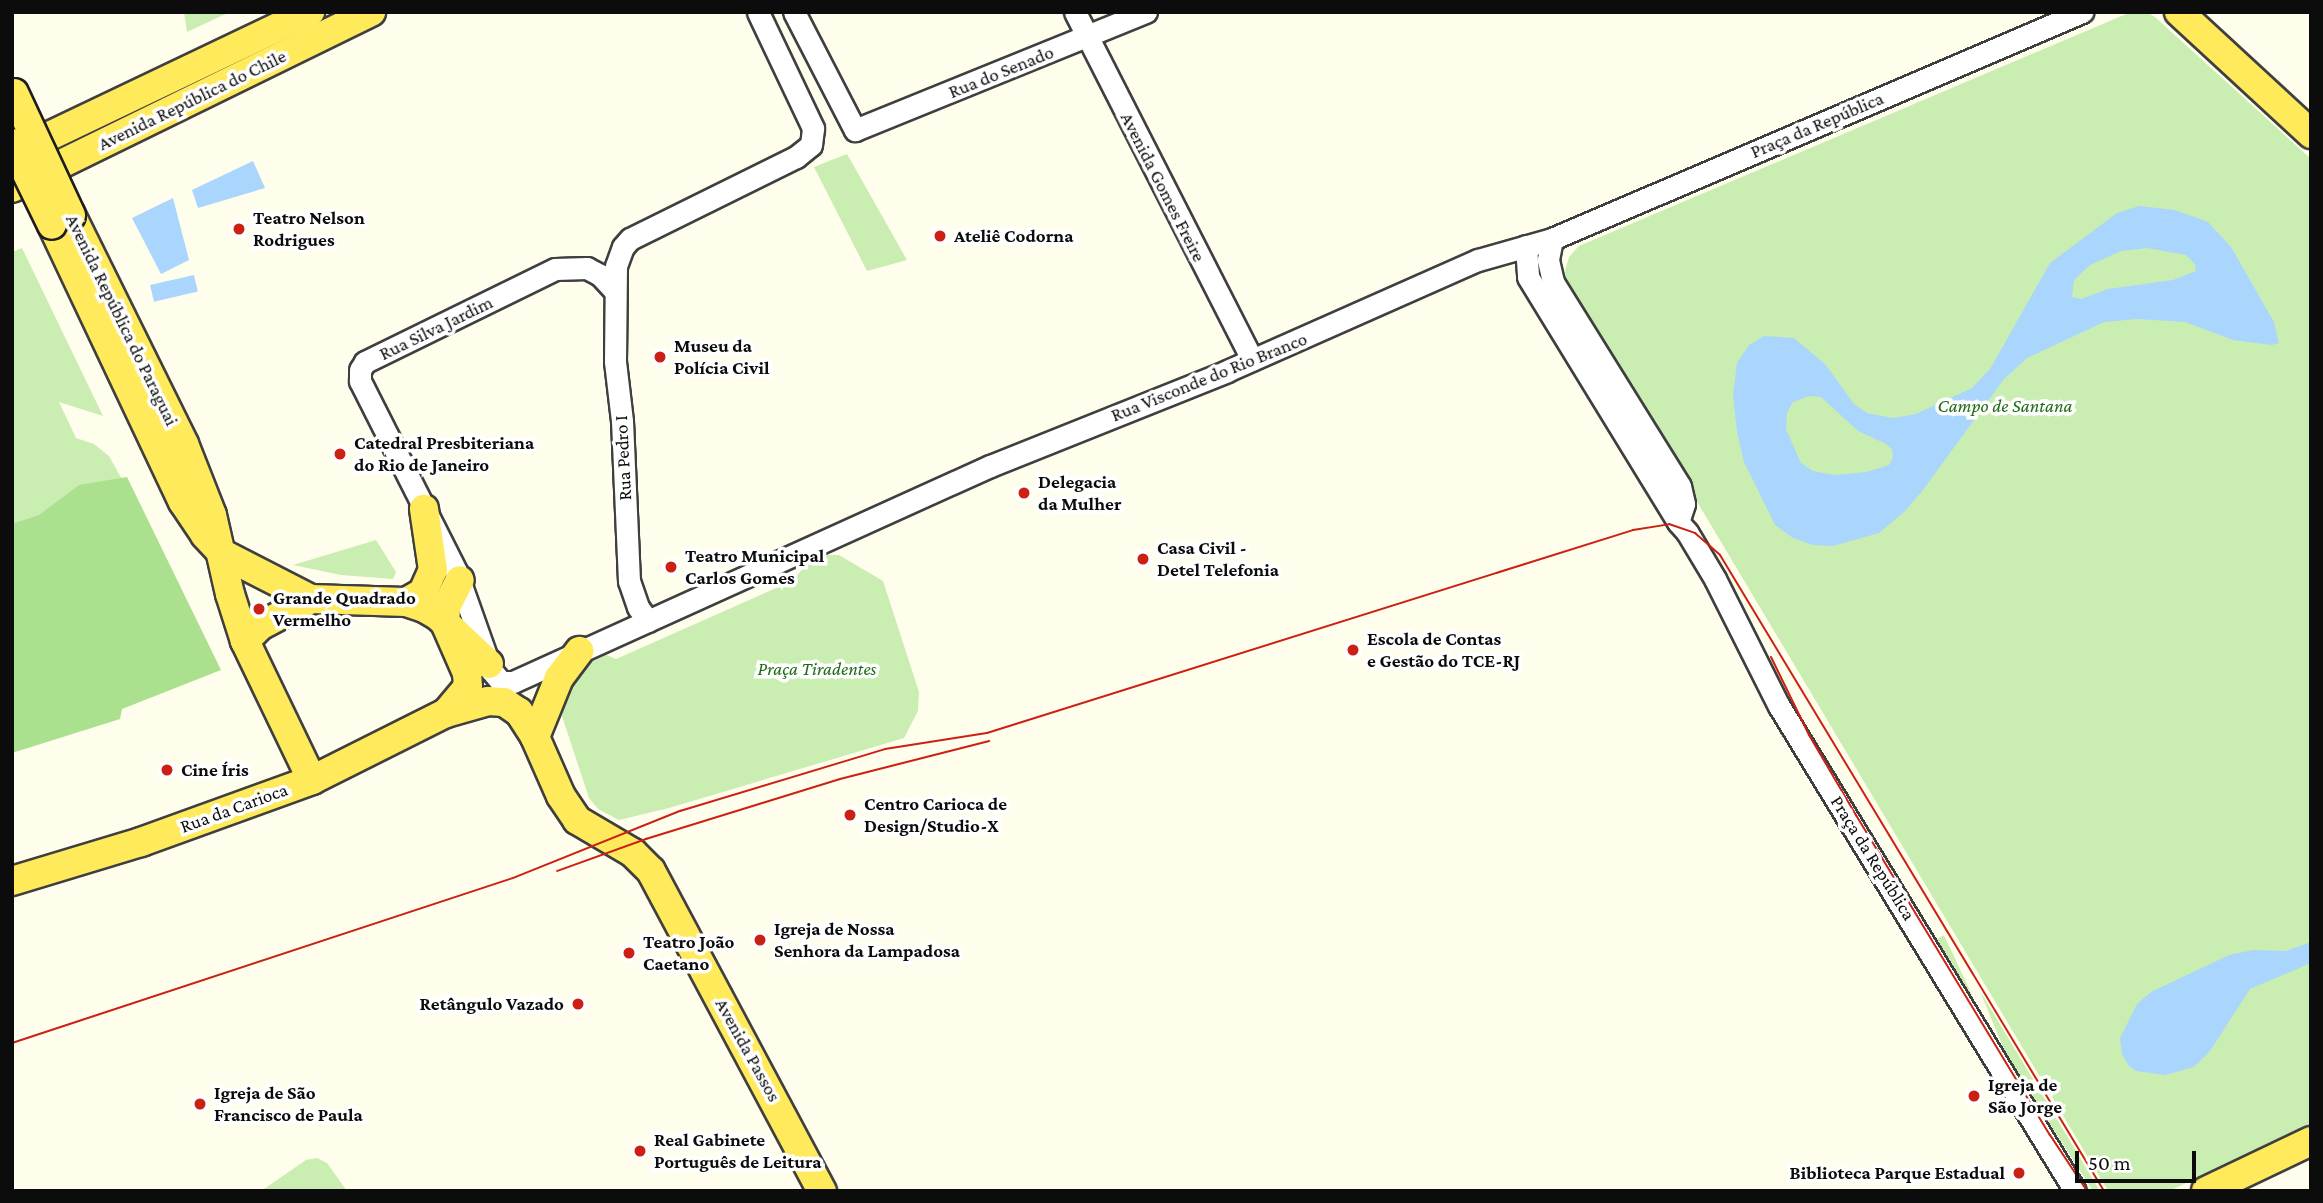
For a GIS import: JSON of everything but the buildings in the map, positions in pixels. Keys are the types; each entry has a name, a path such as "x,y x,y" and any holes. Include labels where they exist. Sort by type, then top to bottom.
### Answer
{"main road":[{"name":"Avenida República do Chile","path":"12,154 310,12"},
{"name":"Avenida República do Chile","path":"12,188 371,12"},
{"path":"2179,12 2311,134"},
{"name":"Avenida República do Paraguai","path":"13,91 61,220 183,502 205,535 223,554 311,599 406,603"},
{"name":"Avenida República do Paraguai","path":"12,143 61,220"},
{"path":"406,603 424,592 433,570 425,509"},
{"path":"223,554 230,594 245,641 312,780"},
{"path":"446,713 463,696 468,682 445,623 446,607 460,580"},
{"path":"245,641 260,626 311,599"},
{"path":"406,603 424,608 445,623 489,664"},
{"path":"535,737 559,677 579,651"},
{"name":"Avenida Passos","path":"446,713 488,701 504,702 515,708 535,737 561,796 577,820 633,853 651,871 822,1191"},
{"name":"Rua da Carioca","path":"12,881 141,842 312,780 446,713"},
{"path":"2206,1191 2311,1142"}],"street":[{"path":"614,290 618,256 630,239 807,149 813,140 813,128 758,12"},
{"name":"Rua do Senado","path":"794,12 855,130 1146,12"},
{"name":"Avenida Gomes Freire","path":"1075,12 1252,360"},
{"name":"Praça da República","path":"1496,254 1552,239 2082,12"},
{"path":"1552,239 1548,260 1553,282 1680,486 1684,505 1678,522"},
{"name":"Praça da República","path":"1526,246 1528,277 1713,575 1779,706 2076,1191"},
{"name":"Rua Visconde do Rio Branco","path":"648,621 1025,451 1252,360 1496,254"},
{"name":"Rua Silva Jardim","path":"489,664 460,580 360,381 362,365 555,269 587,268 600,275 614,290"},
{"name":"Rua Pedro I","path":"614,290 629,581 638,607 648,621"},
{"path":"489,664 495,678 509,682 648,621"}],"green space":[{"path":"184,12 230,12 187,32"},
{"name":"Campo de Santana","path":"2131,12 2148,13 2155,17 2311,159 2311,1125 2169,1191 2108,1191 1566,282 1565,271 1569,257 1579,246"},
{"path":"847,154 907,260 867,271 814,167"},
{"path":"22,248 103,416 59,402 76,438 94,444 109,456 138,508 12,546 12,252"},
{"path":"127,477 221,670 122,709 120,719 12,753 12,524 39,515 79,485"},
{"path":"376,540 396,572 393,579 341,575 293,565"},
{"name":"Praça Tiradentes","path":"828,555 839,555 883,581 919,692 918,711 904,738 669,808 619,820 598,809 589,798 561,713 561,699 581,667 606,655 616,659 792,581 806,565"},
{"path":"1944,935 1972,995 1971,996 1937,939"},
{"path":"1980,991 2100,1191 2093,1191 2007,1057"},
{"path":"317,1158 327,1163 347,1191 261,1191 306,1160"}],"water":[{"path":"253,161 265,188 198,208 192,190"},
{"path":"173,198 189,260 161,274 132,218"},
{"path":"2139,206 2175,210 2208,222 2231,247 2274,322 2279,343 2272,345 2233,340 2185,322 2137,319 2104,322 2027,358 2004,379 1923,490 1904,512 1879,533 1833,546 1813,545 1793,538 1775,525 1744,462 1737,432 1733,395 1737,363 1749,345 1764,336 1794,338 1826,365 1854,404 1867,413 1893,418 1916,414 1972,388 1990,369 2050,263 2117,213","holes":["2147,248 2186,255 2195,264 2196,271 2173,280 2108,289 2081,299 2072,297 2074,280 2090,265 2121,251","1809,396 1821,397 1858,431 1892,449 1893,457 1889,465 1866,472 1834,475 1813,471 1801,463 1786,429 1787,413 1793,402"]},
{"path":"194,275 198,292 154,302 150,285"},
{"path":"2311,942 2311,963 2250,989 2210,1051 2194,1067 2165,1075 2136,1071 2129,1066 2122,1054 2120,1038 2137,1004 2151,992 2229,955 2253,950 2286,951"}],"tram line":[{"path":"12,1043 513,878 680,811 885,749 987,733 1633,530 1669,524 1695,533 1720,555 2104,1191"},
{"path":"1771,657 1809,735 1856,815 2050,1135 2087,1191"},
{"path":"557,871 646,839 840,779 989,741"}],"place":[{"name":"Teatro Nelson Rodrigues","path":"239,229"},
{"name":"Ateliê Codorna","path":"940,236"},
{"name":"Museu da Polícia Civil","path":"660,357"},
{"name":"Catedral Presbiteriana do Rio de Janeiro","path":"340,454"},
{"name":"Delegacia da Mulher","path":"1024,493"},
{"name":"Casa Civil - Detel Telefonia","path":"1143,559"},
{"name":"Teatro Municipal Carlos Gomes","path":"671,567"},
{"name":"Grande Quadrado Vermelho","path":"259,609"},
{"name":"Escola de Contas e Gestão do TCE-RJ","path":"1353,650"},
{"name":"Cine Íris","path":"167,770"},
{"name":"Centro Carioca de Design/Studio-X","path":"850,815"},
{"name":"Igreja de Nossa Senhora da Lampadosa","path":"760,940"},
{"name":"Teatro João Caetano","path":"629,953"},
{"name":"Retângulo Vazado","path":"578,1004"},
{"name":"Igreja de São Jorge","path":"1974,1096"},
{"name":"Igreja de São Francisco de Paula","path":"200,1104"},
{"name":"Real Gabinete Português de Leitura","path":"640,1151"},
{"name":"Biblioteca Parque Estadual","path":"2019,1173"}]}
